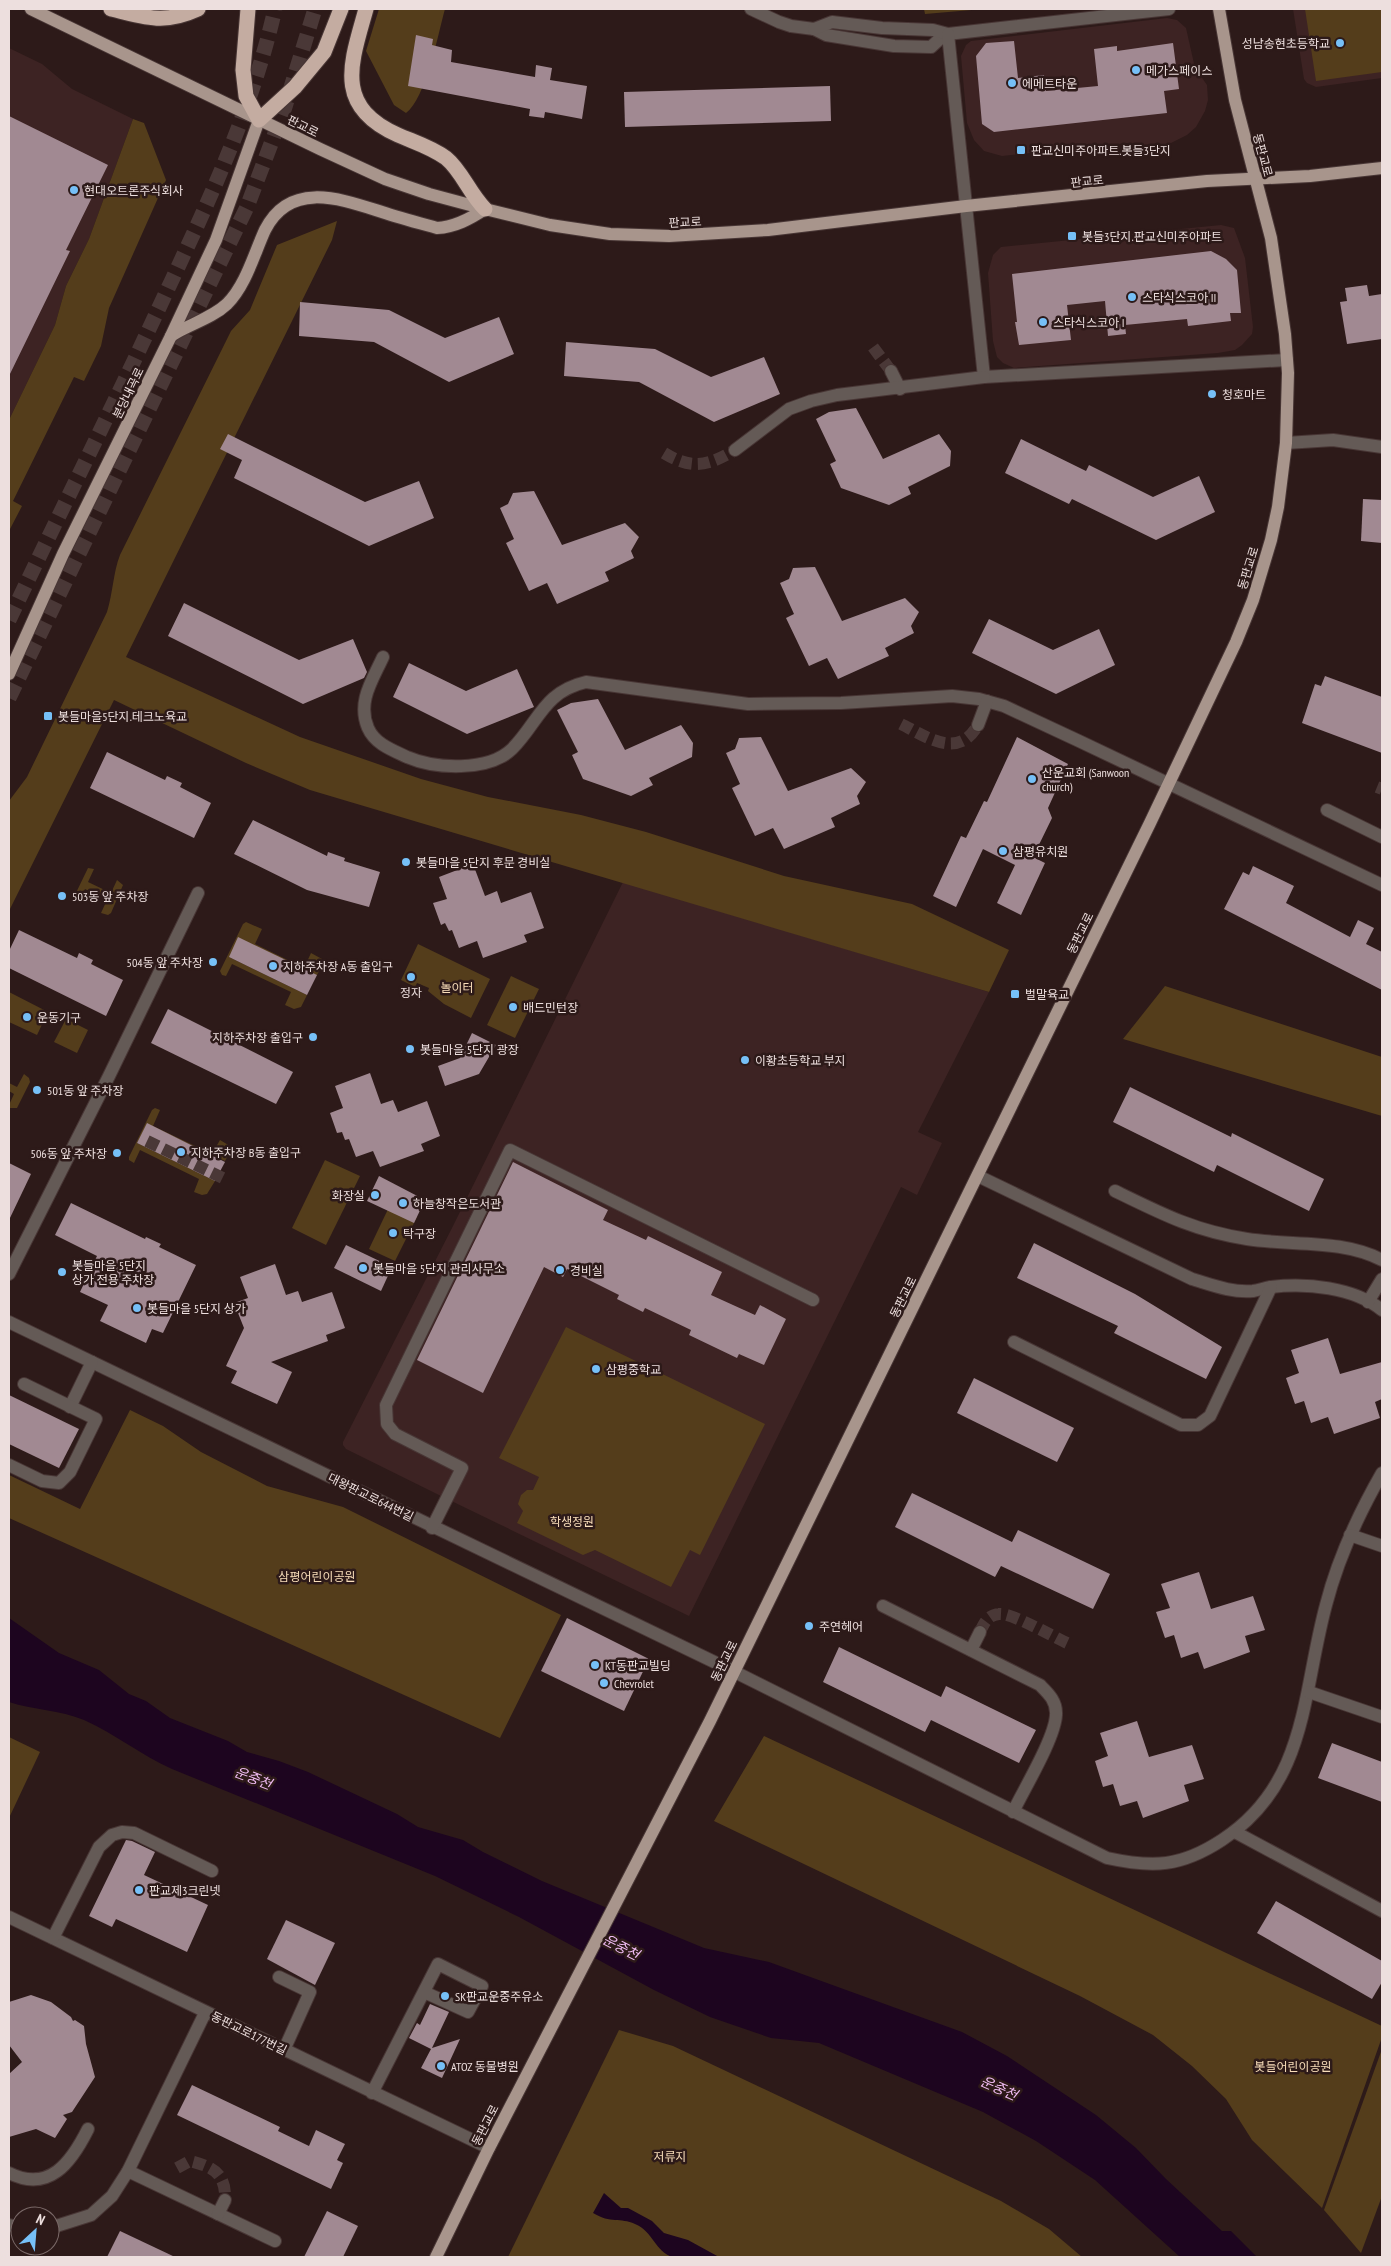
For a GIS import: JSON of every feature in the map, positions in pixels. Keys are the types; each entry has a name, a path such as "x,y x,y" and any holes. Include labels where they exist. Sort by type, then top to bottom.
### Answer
{"highway":[{"path":"111,9 156,20 183,15 198,9"},
{"path":"248,9 243,70 246,96 260,120 295,88 324,52 341,9"},
{"path":"366,9 350,68 354,93 363,111 380,126 427,146 448,160 460,174 474,198 485,209"}],"main road":[{"name":"판교로","path":"31,9 385,179 429,194 485,209 550,225 593,232 669,236 768,230 966,206 1207,181 1255,180 1382,168"},
{"name":"동판교로","path":"436,2257 489,2148 661,1817 978,1176 1236,642 1253,600 1275,523 1286,443 1288,360 1271,238 1235,100 1219,9"},
{"name":"분당내곡로","path":"9,674 63,554 171,336 216,240 260,120"},
{"path":"171,336 216,312 230,300 239,287 271,219 287,205 307,198 345,199 437,228 470,219 485,209"}],"street":[{"path":"751,9 785,24 814,29 826,35 909,47 931,47 946,34 1169,9"},
{"path":"814,29 832,22 882,28 939,30 946,34"},
{"path":"946,34 984,377"},
{"path":"735,450 789,409 837,395 984,377 1288,360"},
{"path":"891,370 900,388"},
{"path":"1286,443 1333,440 1382,446"},
{"path":"383,657 364,701 363,716 370,733 379,743 416,761 439,766 463,766 488,761 510,751 552,697 570,686 586,682 748,704 841,703 952,696 988,701 1004,706 1382,885"},
{"path":"978,725 988,701"},
{"path":"1327,810 1382,838"},
{"path":"9,1274 109,1076 198,892"},
{"path":"432,1528 462,1468 395,1434 388,1424 386,1405 510,1150 813,1300"},
{"path":"978,1176 1192,1279 1228,1290 1252,1291 1271,1287 1300,1286 1329,1289 1368,1302 1382,1310"},
{"path":"1115,1191 1176,1221 1200,1230 1249,1240 1338,1247 1358,1251 1382,1260"},
{"path":"1368,1302 1382,1279"},
{"path":"1014,1342 1181,1425 1198,1425 1210,1416 1271,1287"},
{"name":"대왕판교로644번길","path":"9,1322 733,1672 1107,1858 1139,1864 1172,1862 1206,1851 1235,1832 1268,1800 1298,1734 1309,1692 1325,1606 1350,1535 1382,1473"},
{"path":"70,1407 92,1362"},
{"path":"9,1465 48,1483 59,1483 77,1460 96,1419 24,1384"},
{"path":"1350,1535 1382,1546"},
{"path":"884,1606 1040,1684 1052,1697 1056,1714 1051,1735 1013,1812"},
{"path":"971,1650 980,1632"},
{"path":"1309,1692 1382,1717"},
{"path":"53,1938 99,1847 112,1835 122,1832 134,1833 212,1871"},
{"path":"1235,1832 1382,1911"},
{"name":"동판교로177번길","path":"9,1917 205,2013 489,2148"},
{"path":"372,2092 438,1964 482,1986 468,2012 424,1992"},
{"path":"279,1977 310,1992 284,2050"},
{"path":"60,2225 91,2215 112,2196 128,2171 205,2013"},
{"path":"9,2173 23,2180 36,2181 55,2172 71,2160 88,2129"},
{"path":"128,2171 275,2241"},
{"path":"218,2214 225,2200"}],"shaded area":[{"name":"성남송현초등학교","path":"1293,9 1382,9 1382,78 1316,87 1307,83 1304,79"},
{"path":"1167,18 1177,20 1186,28 1195,68 1207,85 1208,100 1205,111 1196,127 1187,135 1161,148 1127,143 1002,156 984,151 974,140 967,123 961,56 966,45 971,41"},
{"path":"9,48 42,64 72,89 133,119 89,239 66,286 55,325 9,420"},
{"path":"1221,225 1234,228 1245,258 1253,327 1252,334 1235,350 1218,353 1014,368 1003,363 997,357 993,341 988,273 993,255 1001,247"},
{"path":"623,882 989,992 918,1132 942,1143 917,1195 901,1187 689,1616 439,1495 346,1449 343,1445"}],"green space":[{"path":"379,9 445,9 435,49 420,94 406,113 394,105 366,51"},
{"path":"924,9 983,9 925,14"},
{"name":"성남송현초등학교","path":"1305,9 1382,9 1382,72 1316,81"},
{"path":"133,119 144,123 166,180 109,308 101,346 84,381 74,377 13,501 22,506 9,531 9,420 55,325 66,286 89,239"},
{"path":"337,221 332,240 126,657 300,737 421,779 488,797 581,815 646,832 784,876 912,904 1009,950 989,992 310,790 246,763 114,700 9,911 9,801 27,777 107,612 120,555 231,331 250,310 277,245"},
{"path":"88,868 94,869 88,882 111,893 117,880 123,885 111,913 108,915 101,913 107,900 85,889 78,902 73,899"},
{"path":"246,922 262,929 255,944 304,968 311,953 322,959 323,964 317,975 229,957 307,995 301,1007 294,1009 285,1005 291,992 232,964 226,976 222,975 220,971 243,924"},
{"name":"놀이터","path":"418,944 490,979 471,1018 444,1004 428,991 429,988 417,983 415,987 401,980"},
{"name":"배드민턴장","path":"511,976 539,989 515,1038 487,1025"},
{"path":"1165,986 1382,1057 1382,1116 1123,1039"},
{"name":"운동기구","path":"9,992 48,1012 37,1035 9,1022"},
{"name":"운동기구","path":"66,1019 88,1030 77,1053 54,1042"},
{"path":"24,1074 29,1078 30,1082 17,1108 10,1108 9,1105 14,1094 9,1091 9,1083 17,1087"},
{"path":"155,1108 160,1110 153,1126 212,1154 220,1140 230,1146 231,1150 225,1161 147,1124 137,1143 215,1181 207,1194 202,1195 194,1192 199,1179 140,1150 134,1163 129,1160 152,1110"},
{"path":"325,1160 360,1176 326,1245 292,1228"},
{"name":"탁구장","path":"390,1205 417,1217 395,1261 369,1249"},
{"name":"학생정원","path":"566,1327 765,1424 700,1555 690,1550 671,1587 595,1550 583,1555 517,1523 523,1511 518,1504 521,1495 527,1490 533,1490 539,1477 499,1458"},
{"name":"삼평어린이공원","path":"130,1410 163,1426 201,1452 267,1486 343,1507 561,1615 500,1738 9,1518 9,1475 80,1509"},
{"name":"봇들어린이공원","path":"764,1736 1382,2026 1382,2037 1322,2208 1252,2140 1226,2099 1192,2066 1153,2035 1080,1996 714,1821"},
{"path":"9,1737 40,1752 9,1818"},
{"name":"저류지","path":"619,2030 673,2046 1001,2201 1049,2229 1082,2257 508,2257"},
{"path":"1382,2049 1382,2196 1361,2253 1324,2210"}],"water":[{"name":"운중천","path":"9,1618 59,1653 99,1670 129,1694 146,1701 170,1718 228,1741 247,1752 308,1772 397,1814 418,1827 463,1840 542,1881 704,1948 769,1962 962,2032 1007,2056 1096,2115 1136,2148 1222,2231 1231,2231 1257,2257 1180,2257 1095,2180 1036,2141 983,2112 819,2043 771,2038 710,2017 654,1990 519,1917 435,1876 172,1769 84,1720 66,1714 9,1702"},
{"path":"604,2193 621,2208 628,2208 652,2221 664,2233 688,2240 719,2257 673,2257 662,2251 641,2227 630,2222 605,2218 593,2213"}],"building":[{"path":"416,35 433,39 432,45 452,50 451,62 535,77 536,65 552,68 550,80 587,86 582,119 545,112 544,118 529,116 530,109 408,86"},
{"path":"1014,41 1018,78 1044,75 1046,91 1098,86 1094,49 1117,46 1117,51 1173,43 1179,89 1164,91 1167,113 994,132 982,124 976,56 986,43"},
{"path":"830,86 831,121 625,127 624,92"},
{"path":"9,116 108,165 66,250 70,251 9,376"},
{"path":"1211,251 1226,259 1237,270 1241,313 1230,313 1231,321 1188,326 1187,319 1125,325 1126,334 1108,336 1105,301 1067,305 1071,340 1019,345 1015,322 1017,322 1012,274"},
{"path":"1367,285 1369,296 1382,294 1382,339 1347,344 1340,302 1347,301 1345,288"},
{"path":"300,302 389,310 445,338 499,317 514,354 449,382 374,342 299,336"},
{"path":"566,342 655,349 711,377 764,357 780,394 714,422 639,382 564,376"},
{"path":"856,408 883,459 939,434 951,451 950,466 908,487 911,494 889,505 841,488 830,464 836,461 816,419 829,412"},
{"path":"228,434 365,502 419,481 434,518 369,546 234,478 242,460 220,449"},
{"path":"1021,439 1086,471 1089,465 1153,497 1199,476 1215,512 1156,540 1072,499 1069,504 1005,473"},
{"path":"534,491 562,545 625,523 639,537 631,551 634,558 605,572 609,581 557,604 547,583 529,591 506,543 514,539 500,508 508,504 513,493"},
{"path":"1363,499 1382,500 1382,543 1361,541"},
{"path":"815,567 842,621 905,598 919,612 911,626 914,633 885,648 889,656 838,679 827,658 809,666 786,618 794,614 780,583 789,579 793,568"},
{"path":"184,603 299,660 353,639 367,672 364,678 303,704 168,636"},
{"path":"989,619 1053,650 1099,629 1115,665 1056,694 972,653"},
{"path":"409,663 466,691 517,669 534,707 467,734 393,697"},
{"path":"1325,676 1382,697 1382,753 1302,723 1315,684 1321,686"},
{"path":"598,699 625,750 681,725 693,743 692,757 649,778 653,785 631,796 583,779 572,755 578,752 557,710 571,703"},
{"path":"761,737 788,791 851,768 866,782 857,796 860,804 831,818 835,827 784,849 773,828 755,836 732,788 740,784 726,753 735,749 739,738"},
{"path":"1017,737 1068,764 1048,808 1052,818 1033,857 1045,863 1021,915 997,903 1015,865 983,849 956,907 933,896 961,836 966,838 984,801 987,802"},
{"path":"107,752 165,780 167,776 182,783 180,787 211,803 194,838 90,788"},
{"path":"253,820 327,856 328,852 345,858 344,861 380,872 369,907 307,890 234,854"},
{"path":"473,864 485,896 497,891 501,903 531,892 544,928 524,935 527,942 483,958 477,941 459,948 452,930 449,931 445,923 441,925 433,903 447,899 439,877"},
{"path":"1253,866 1294,886 1286,903 1350,937 1358,920 1374,928 1366,944 1382,952 1382,990 1224,909 1243,872 1249,875"},
{"path":"19,930 77,958 79,953 93,960 91,964 123,980 106,1016 9,968 9,951"},
{"name":"지하주차장 A동 출입구","path":"238,937 317,975 307,995 229,957"},
{"path":"168,1009 293,1072 276,1104 151,1043"},
{"path":"472,1033 496,1045 479,1074 445,1086 438,1066 460,1058"},
{"path":"370,1073 381,1104 393,1100 398,1112 427,1101 440,1136 421,1144 424,1151 380,1167 373,1151 356,1157 349,1139 345,1140 342,1132 337,1133 330,1113 343,1108 335,1086"},
{"path":"1130,1087 1231,1137 1232,1133 1324,1179 1309,1211 1217,1165 1214,1172 1113,1122"},
{"name":"지하주차장 B동 출입구","path":"147,1123 225,1162 215,1181 137,1143"},
{"path":"513,1162 608,1210 603,1220 646,1240 648,1236 722,1272 711,1295 755,1315 760,1305 786,1319 764,1365 739,1354 737,1358 689,1335 691,1330 645,1308 643,1312 617,1299 619,1295 567,1269 563,1277 544,1267 483,1393 417,1360"},
{"path":"9,1163 31,1174 9,1220"},
{"name":"하늘창작은도서관","path":"379,1176 425,1200 414,1223 367,1201"},
{"path":"71,1203 145,1239 146,1237 161,1244 159,1247 196,1265 163,1333 152,1329 146,1343 100,1321 108,1305 80,1292 97,1256 55,1235"},
{"path":"1034,1243 1135,1294 1222,1347 1206,1379 1114,1333 1118,1326 1017,1278"},
{"name":"봇들마을 5단지 관리사무소","path":"346,1245 392,1267 381,1291 334,1268"},
{"path":"275,1264 286,1295 298,1291 302,1302 332,1292 345,1328 326,1335 328,1341 271,1362 292,1372 277,1404 231,1383 237,1371 226,1366 244,1328 234,1303 248,1298 240,1277"},
{"path":"1328,1338 1340,1374 1382,1362 1382,1399 1375,1402 1380,1418 1334,1434 1328,1417 1311,1423 1304,1401 1295,1404 1286,1378 1299,1373 1291,1350"},
{"path":"974,1378 1074,1428 1057,1462 957,1413"},
{"path":"9,1395 79,1429 59,1468 9,1444"},
{"path":"912,1493 1012,1542 1018,1530 1110,1574 1093,1609 1001,1566 995,1577 895,1527"},
{"path":"1199,1572 1211,1609 1253,1596 1265,1630 1245,1636 1250,1652 1204,1669 1198,1652 1181,1658 1174,1635 1165,1638 1156,1612 1170,1608 1161,1584"},
{"name":"KT동판교빌딩","path":"567,1618 649,1659 624,1711 541,1671"},
{"path":"839,1647 941,1697 946,1686 1036,1730 1019,1763 931,1720 925,1732 823,1682"},
{"path":"1137,1721 1149,1757 1192,1745 1204,1779 1184,1785 1189,1801 1143,1818 1137,1801 1120,1806 1113,1784 1103,1787 1095,1761 1108,1756 1100,1733"},
{"path":"1332,1743 1382,1762 1382,1802 1318,1778"},
{"name":"판교제3크린넷","path":"126,1840 155,1852 144,1875 208,1905 187,1952 116,1919 112,1927 89,1916"},
{"path":"1276,1901 1382,1961 1382,1982 1372,1999 1257,1933"},
{"path":"286,1920 335,1943 315,1985 267,1959"},
{"path":"31,1995 51,2002 71,2017 73,2021 75,2020 84,2026 86,2044 95,2077 72,2112 63,2115 67,2119 55,2138 36,2129 9,2137 9,2074 22,2062 9,2045 9,2002"},
{"path":"430,2004 449,2012 432,2048 460,2039 442,2078 421,2068 431,2049 409,2038 417,2023 420,2025"},
{"path":"192,2085 280,2127 278,2131 309,2146 316,2130 345,2144 337,2160 343,2163 331,2189 177,2115"},
{"path":"327,2211 358,2226 343,2257 304,2257"},
{"path":"120,2231 175,2257 107,2257"}],"tunnel":[{"path":"9,620 145,337 212,191 254,83 275,9"},
{"path":"9,698 247,207 285,107 315,9"},
{"path":"873,347 891,371"},
{"path":"664,453 683,462 700,464 716,460 735,450"},
{"path":"901,724 921,735 942,742 952,743 970,736 978,725"},
{"path":"1377,787 1382,789"},
{"path":"147,1141 227,1180"},
{"path":"980,1632 989,1618 1005,1614 1067,1643"},
{"path":"177,2168 190,2161 212,2169 221,2178 225,2191 225,2200"}],"place":[{"name":"성남송현초등학교","path":"1340,43"},
{"name":"메가스페이스","path":"1136,70"},
{"name":"에메트타운","path":"1012,83"},
{"name":"판교신미주아파트.봇들3단지","path":"1021,150"},
{"name":"현대오트론주식회사","path":"74,190"},
{"name":"봇들3단지.판교신미주아파트","path":"1072,236"},
{"name":"스타식스코아 II","path":"1132,297"},
{"name":"스타식스코아 I","path":"1043,322"},
{"name":"청호마트","path":"1212,394"},
{"name":"봇들마을5단지.테크노육교","path":"48,716"},
{"name":"산운교회 (Sanwoon church)","path":"1032,779"},
{"name":"삼평유치원","path":"1003,851"},
{"name":"봇들마을 5단지 후문 경비실","path":"406,862"},
{"name":"503동 앞 주차장","path":"62,896"},
{"name":"504동 앞 주차장","path":"213,962"},
{"name":"지하주차장 A동 출입구","path":"273,966"},
{"name":"정자","path":"411,977"},
{"name":"벌말육교","path":"1015,994"},
{"name":"배드민턴장","path":"513,1007"},
{"name":"운동기구","path":"27,1017"},
{"name":"지하주차장 출입구","path":"313,1037"},
{"name":"봇들마을 5단지 광장","path":"410,1049"},
{"name":"이황초등학교 부지","path":"745,1060"},
{"name":"501동 앞 주차장","path":"37,1090"},
{"name":"지하주차장 B동 출입구","path":"181,1152"},
{"name":"506동 앞 주차장","path":"117,1153"},
{"name":"화장실","path":"375,1195"},
{"name":"하늘창작은도서관","path":"403,1203"},
{"name":"탁구장","path":"393,1233"},
{"name":"봇들마을 5단지 관리사무소","path":"363,1268"},
{"name":"경비실","path":"560,1270"},
{"name":"봇들마을 5단지 상가 전용 주차장","path":"62,1272"},
{"name":"봇들마을 5단지 상가","path":"137,1308"},
{"name":"삼평중학교","path":"596,1369"},
{"name":"주연헤어","path":"809,1626"},
{"name":"KT동판교빌딩","path":"595,1665"},
{"name":"Chevrolet","path":"604,1683"},
{"name":"판교제3크린넷","path":"139,1890"},
{"name":"SK판교운중주유소","path":"445,1996"},
{"name":"ATOZ 동물병원","path":"441,2066"}]}
